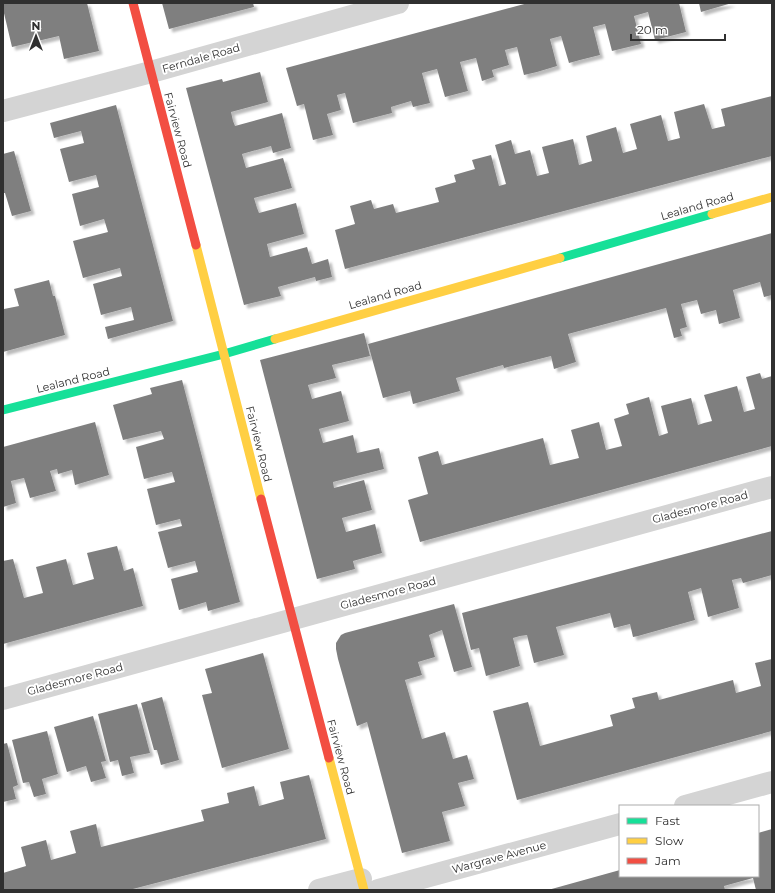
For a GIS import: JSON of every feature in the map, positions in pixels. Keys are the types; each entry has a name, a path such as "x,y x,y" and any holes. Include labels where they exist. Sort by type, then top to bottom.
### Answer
{"street":[{"name":"Fairview Road","path":"133,3 292,619 368,886"},
{"name":"Ferndale Road","path":"3,111 151,72 398,3"},
{"name":"Lealand Road","path":"3,410 224,354 772,197"},
{"name":"Gladesmore Road","path":"3,699 772,487"},
{"path":"689,805 772,782"},
{"name":"Wargrave Avenue","path":"320,890 368,886 619,824"}],"building":[{"path":"3,3 87,3 99,51 64,59 59,36 12,47 3,9"},
{"path":"162,3 253,3 254,7 169,29"},
{"path":"528,3 679,3 686,32 655,40 648,12 634,16 641,44 612,51 605,24 593,27 600,55 569,63 561,36 550,39 557,66 537,72 524,75 517,47 505,50 509,65 492,70 494,77 482,81 476,58 460,62 468,91 445,97 437,69 422,73 430,103 413,107 411,101 391,107 392,113 353,123 345,93 337,95 341,110 327,114 333,135 313,140 304,104 297,106 286,68"},
{"path":"699,3 732,3 701,12"},
{"path":"260,72 268,102 231,112 233,121 235,126 282,113 291,148 273,153 271,146 242,154 246,168 283,158 292,188 254,198 259,213 296,203 304,234 267,244 270,257 307,247 312,264 328,259 332,277 316,281 315,277 278,287 281,296 244,305 186,88 222,79 223,82"},
{"path":"772,96 772,156 345,269 335,230 355,224 350,206 371,200 374,209 393,204 396,213 439,202 435,188 456,182 454,175 475,169 472,160 491,155 499,186 506,184 495,145 511,140 515,154 530,150 537,176 549,173 542,147 573,139 579,165 592,161 586,136 616,127 623,153 637,149 630,124 661,115 668,141 680,138 674,112 704,104 712,129 725,126 721,109"},
{"path":"116,105 173,321 108,339 105,327 134,320 131,307 101,315 93,284 122,276 120,268 83,278 73,241 108,232 104,219 80,226 72,194 99,187 96,175 69,182 60,149 84,143 81,131 54,138 50,123"},
{"path":"14,151 31,211 12,216 5,193 3,193 3,154"},
{"path":"772,233 772,295 764,297 760,282 733,290 740,318 719,324 716,310 701,314 697,300 681,304 687,327 680,329 682,336 674,338 666,308 568,334 576,362 554,369 551,356 504,368 503,365 456,378 460,391 413,404 410,391 383,398 368,344"},
{"path":"49,280 53,296 55,296 65,335 3,352 3,306 4,309 19,306 14,289"},
{"path":"364,333 370,356 332,365 336,378 308,385 312,399 341,391 349,421 319,429 323,443 353,435 357,453 379,448 384,469 333,482 334,488 364,480 372,510 342,518 346,532 375,524 382,553 353,561 355,569 317,579 260,360"},
{"path":"760,373 762,379 772,376 772,446 420,542 408,500 428,494 418,457 438,451 442,465 543,438 550,465 579,458 571,430 599,422 606,450 622,446 614,419 629,414 626,404 649,397 659,436 668,433 661,406 691,398 698,425 712,421 704,395 737,386 744,412 755,409 746,377"},
{"path":"182,380 240,602 208,611 206,602 179,610 171,579 198,572 195,561 168,568 158,532 182,526 180,519 156,525 147,489 175,482 172,472 144,479 136,447 164,439 161,431 123,440 113,405 152,394 150,388"},
{"path":"95,422 109,475 75,485 72,470 58,474 57,469 50,471 56,491 30,498 24,478 11,481 16,503 3,507 3,447"},
{"path":"772,531 772,575 743,583 741,578 732,580 739,608 708,617 701,588 688,592 695,620 633,637 630,624 614,628 610,613 556,627 564,655 534,663 527,635 520,636 513,638 520,666 486,676 479,648 471,650 462,613"},
{"path":"117,546 124,571 133,568 143,606 3,644 3,561 13,559 24,598 43,593 36,567 66,559 73,585 94,579 87,553"},
{"path":"454,604 472,667 454,672 442,630 429,635 435,657 418,662 422,675 405,680 422,739 445,732 453,759 467,755 474,779 458,783 465,806 442,812 450,841 402,853 367,722 357,726 338,659 336,643 341,635 345,633"},
{"path":"263,653 289,749 222,768 202,695 212,693 205,669"},
{"path":"772,659 772,731 517,800 493,711 528,702 540,746 613,726 610,715 635,708 632,698 657,692 659,700 733,680 736,693 761,686 755,663"},
{"path":"162,697 179,760 161,765 157,750 154,750 141,703"},
{"path":"137,704 150,753 130,757 134,773 122,776 118,760 110,762 98,714"},
{"path":"93,716 106,761 101,762 106,778 91,782 86,766 67,772 54,727"},
{"path":"47,731 58,774 42,779 46,794 34,797 29,782 23,783 12,740"},
{"path":"7,743 18,785 13,787 16,799 3,802 3,744"},
{"path":"309,775 326,839 129,890 3,890 3,873 26,866 21,847 46,840 51,860 76,853 70,831 96,824 101,847 204,821 201,810 229,803 227,793 254,786 259,806 284,799 280,782"},
{"path":"772,829 772,890 756,890 753,878 724,886 725,890 548,890 619,870 619,877 759,877 759,833"}],"traffic: fast":[{"path":"560,258 712,214"},
{"path":"3,410 224,354 275,339"}],"traffic: slow":[{"path":"712,214 772,197"},
{"path":"196,245 261,499"},
{"path":"275,339 560,258"},
{"path":"329,758 364,890"}],"traffic: jam":[{"path":"133,3 196,245"},
{"path":"261,499 329,758"}]}
